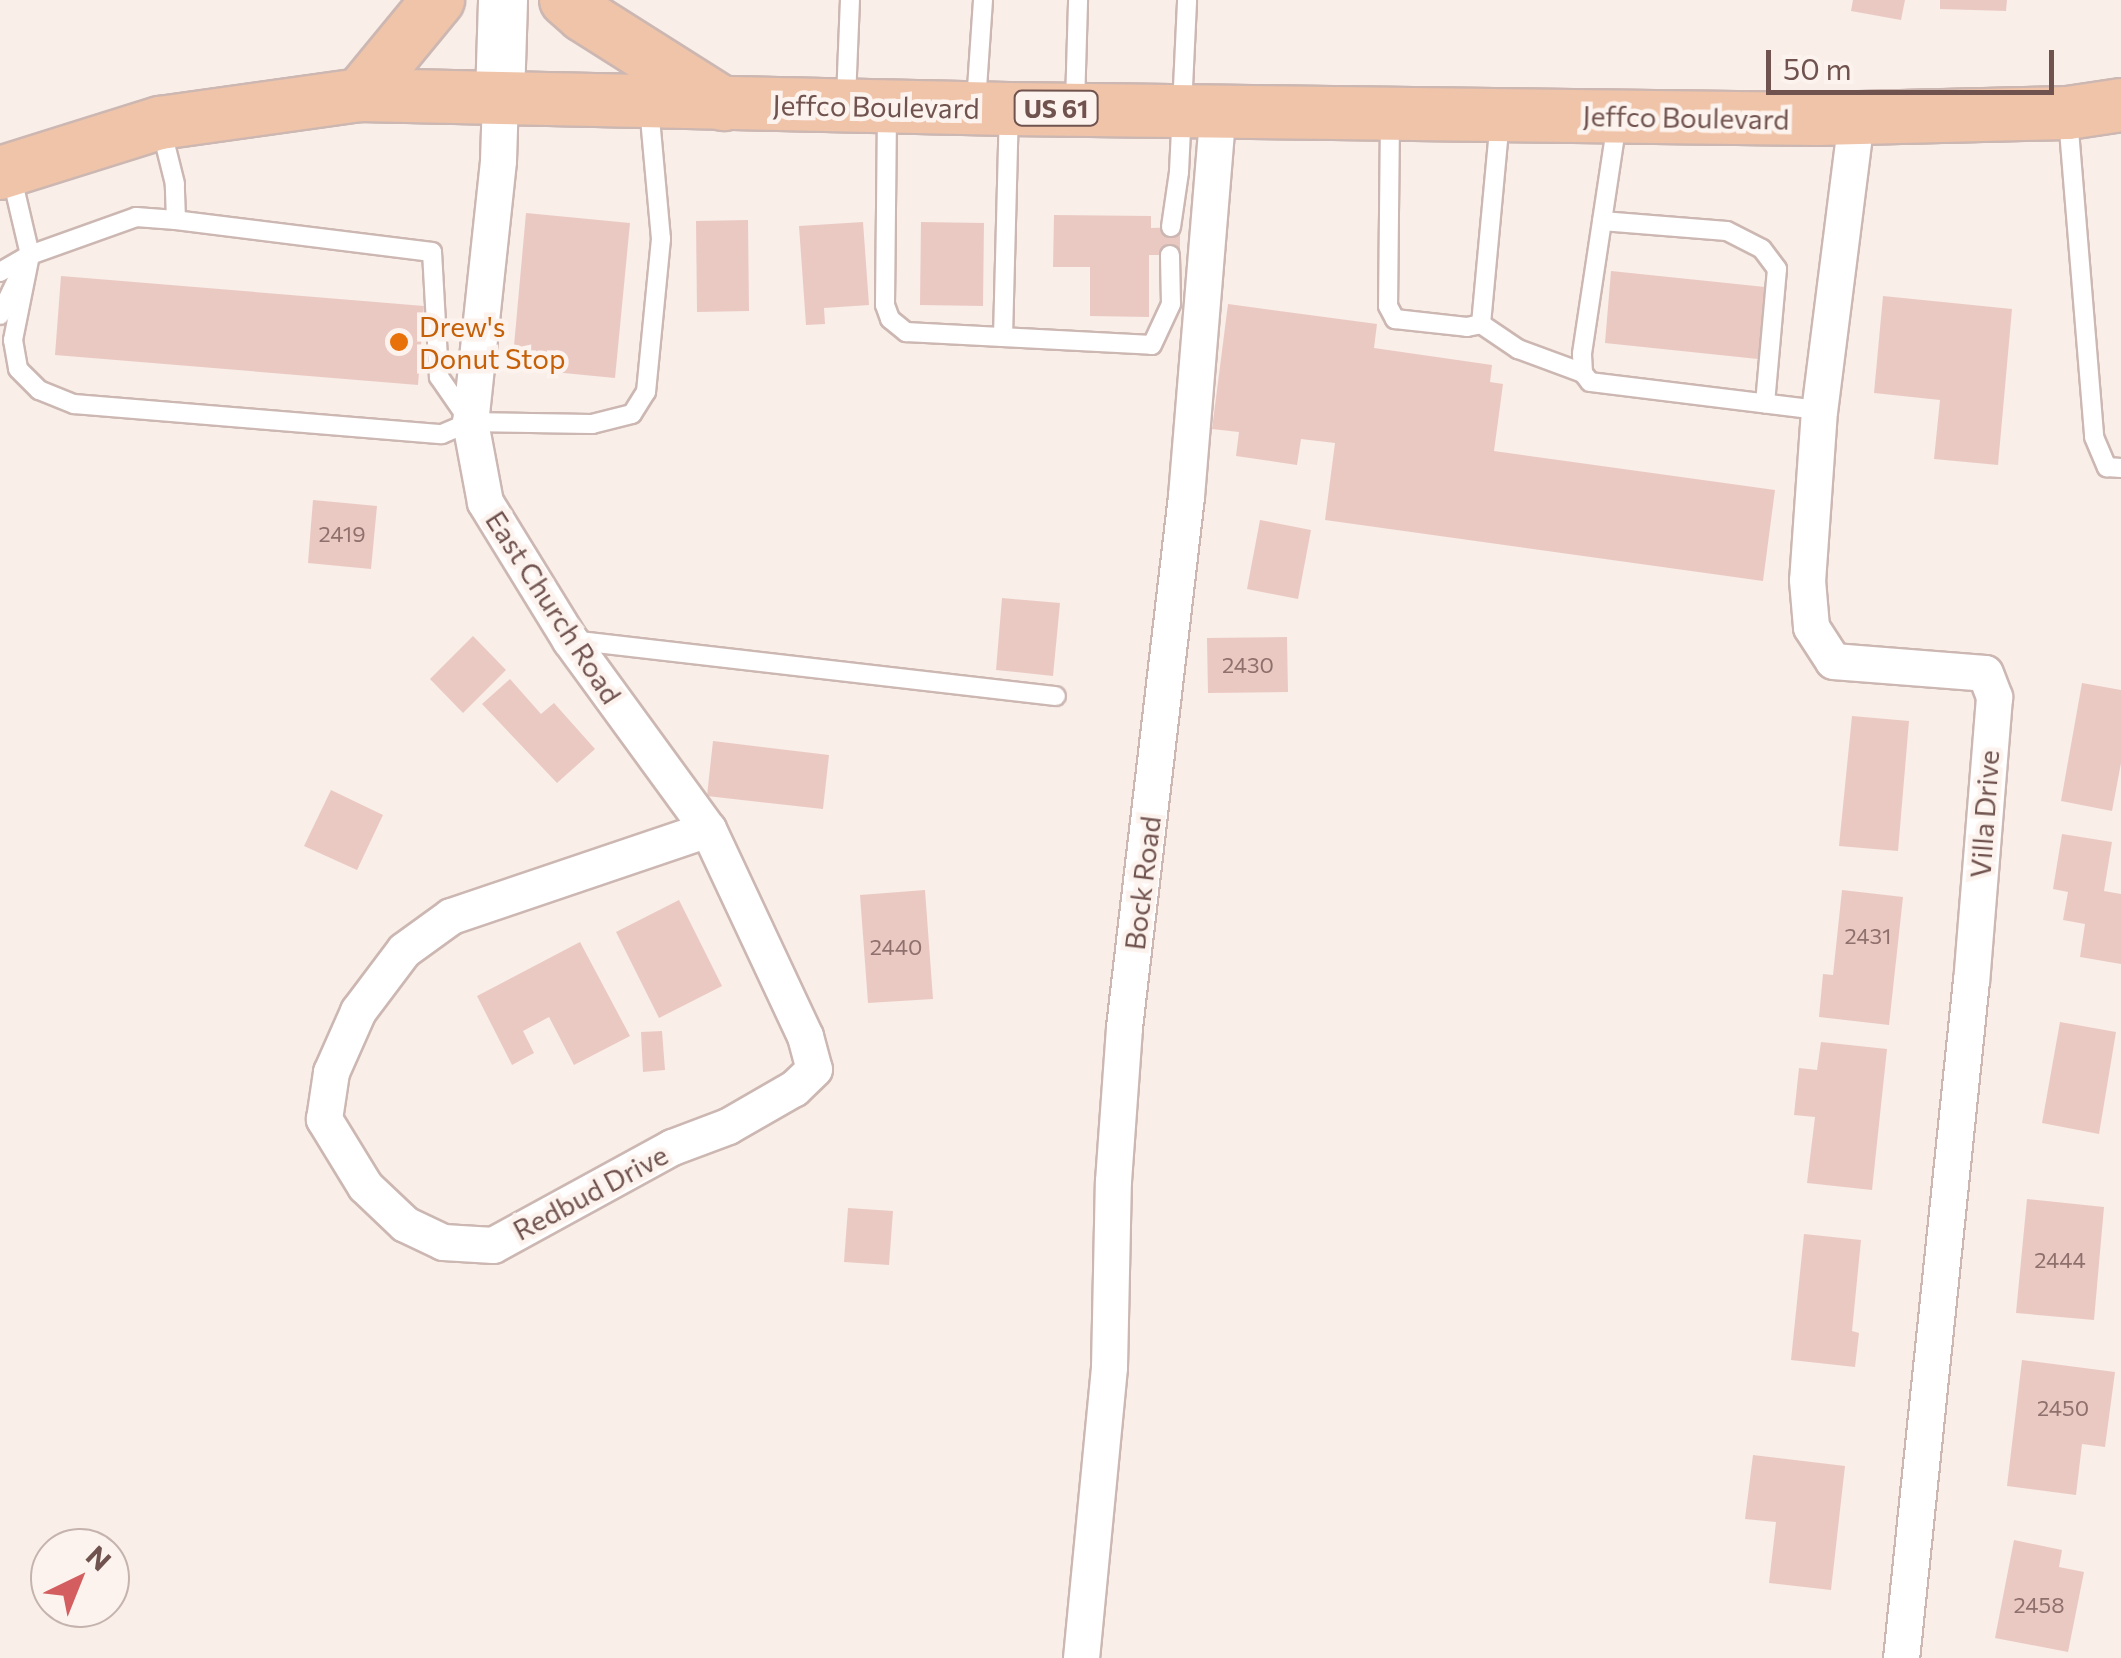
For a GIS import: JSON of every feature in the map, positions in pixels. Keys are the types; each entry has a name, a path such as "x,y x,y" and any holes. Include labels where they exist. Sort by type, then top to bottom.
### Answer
{"main road":[{"path":"360,95 438,0"},
{"path":"500,98 504,0"},
{"path":"566,0 583,16 725,104"},
{"name":"Jeffco Boulevard","path":"5,171 160,122 360,95 992,109 1856,119 2068,112 2121,104"}],"street":[{"name":"East Church Road","path":"500,98 498,161 470,422 485,502 570,640 708,830 804,1036 814,1069"},
{"name":"Bock Road","path":"1081,1658 1109,1366 1113,1181 1124,1027 1186,496 1200,110"},
{"name":"Villa Drive","path":"1856,119 1819,410 1807,580 1811,628 1833,661 1985,673 1994,696 1971,980 1901,1658"},
{"name":"Redbud Drive","path":"708,830 451,916 404,950 358,1011 330,1072 324,1119 364,1186 406,1224 443,1242 493,1245 672,1147 728,1126 794,1088 814,1069"}],"lane":[{"path":"850,0 866,104 885,305 890,319 906,332 1152,345 1171,304 1170,256"},
{"path":"982,0 992,109 1003,337"},
{"path":"1075,107 1078,0"},
{"path":"1171,227 1200,110 1187,0"},
{"path":"5,171 30,256 13,340 18,369 39,390 74,404 442,434 470,422 592,424 632,414 646,392 661,239 648,102"},
{"path":"2068,112 2094,437 2107,467 2121,468"},
{"path":"1390,113 1388,306 1395,319 1467,327 1482,324 1518,349 1583,373 1590,382 1819,410"},
{"path":"1482,324 1501,114"},
{"path":"1583,373 1582,354 1618,116"},
{"path":"160,122 175,184 176,220"},
{"path":"0,272 30,256 136,218 432,252 440,377 470,422"},
{"path":"1602,221 1727,231 1762,249 1778,269 1764,403"},
{"path":"0,314 30,256"},
{"path":"570,640 1056,696"}],"building":[{"path":"1853,0 1905,0 1901,20 1851,11"},
{"path":"1940,0 2007,0 2006,11 1940,9"},
{"path":"526,213 630,223 615,378 512,368"},
{"path":"1054,215 1151,216 1151,228 1180,227 1180,255 1149,255 1149,317 1090,316 1090,267 1053,267"},
{"path":"748,220 749,311 697,312 696,221"},
{"path":"863,222 869,305 824,308 825,324 806,325 799,226"},
{"path":"921,222 984,223 983,306 920,305"},
{"path":"1611,271 1765,287 1758,359 1605,343"},
{"path":"61,276 424,306 418,385 55,355"},
{"path":"1883,296 2012,309 1998,465 1934,459 1940,400 1874,393"},
{"path":"1228,304 1377,324 1374,348 1492,365 1490,382 1503,384 1494,451 1775,490 1763,581 1325,520 1335,443 1301,439 1297,465 1236,456 1239,432 1212,429"},
{"path":"313,500 377,506 371,569 308,563"},
{"path":"1260,520 1311,530 1298,599 1247,589"},
{"path":"1002,598 1060,603 1053,676 996,670"},
{"path":"473,636 506,670 463,713 430,679"},
{"path":"1287,637 1288,692 1208,693 1207,638"},
{"path":"510,679 541,714 554,703 595,749 557,783 482,704"},
{"path":"2082,683 2121,690 2121,763 2112,811 2061,801"},
{"path":"1852,716 1909,721 1898,851 1839,846"},
{"path":"713,741 829,755 823,809 707,796"},
{"path":"331,790 383,815 357,870 304,846"},
{"path":"2062,834 2112,842 2104,891 2121,894 2121,964 2080,957 2085,924 2063,920 2068,892 2053,889"},
{"path":"925,890 933,999 868,1003 860,895"},
{"path":"1842,890 1903,897 1889,1025 1819,1017 1823,974 1833,975"},
{"path":"679,900 722,986 659,1018 616,932"},
{"path":"580,942 630,1036 574,1065 549,1017 523,1031 534,1053 512,1065 477,996"},
{"path":"2060,1022 2116,1032 2099,1134 2042,1123"},
{"path":"662,1031 665,1070 643,1072 641,1032"},
{"path":"1821,1042 1887,1049 1872,1190 1807,1183 1815,1117 1794,1115 1799,1068 1817,1070"},
{"path":"2027,1199 2104,1207 2094,1320 2016,1313"},
{"path":"848,1208 893,1211 889,1265 844,1262"},
{"path":"1804,1234 1861,1240 1852,1331 1859,1333 1855,1367 1791,1360"},
{"path":"2022,1360 2115,1372 2105,1447 2082,1444 2076,1495 2007,1486"},
{"path":"1753,1455 1845,1466 1831,1590 1769,1583 1776,1522 1745,1519"},
{"path":"2014,1540 2062,1550 2059,1567 2084,1572 2068,1652 1995,1638"}],"place":[{"name":"Drew's Donut Stop","path":"399,342"}]}
